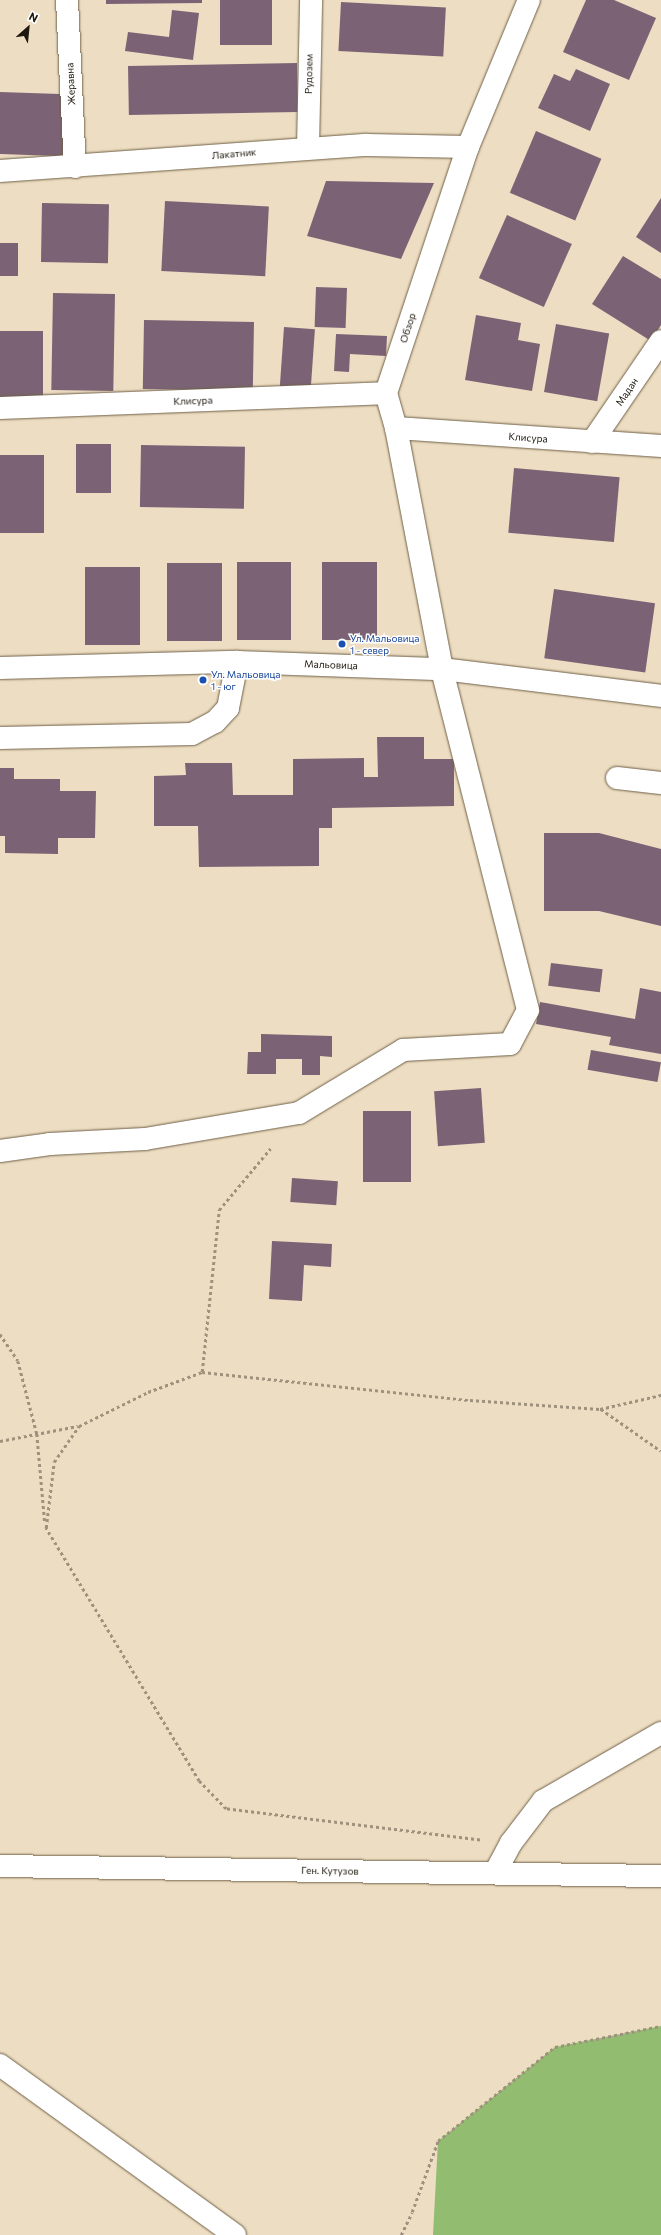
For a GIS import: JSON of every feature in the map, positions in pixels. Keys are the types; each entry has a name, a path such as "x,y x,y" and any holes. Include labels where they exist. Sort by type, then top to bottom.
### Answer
{"street":[{"name":"Жеравна","path":"67,0 75,167"},
{"name":"Рудозем","path":"308,148 311,0"},
{"name":"Обзор","path":"386,394 468,147 529,0"},
{"name":"Лакатник","path":"0,171 75,167 308,148 367,145 468,147"},
{"name":"Мадан","path":"592,442 661,341"},
{"name":"Клисура","path":"0,408 386,394"},
{"path":"0,1151 50,1144 145,1139 299,1113 403,1050 510,1044 528,1010 442,669 396,428 386,394"},
{"name":"Клисура","path":"396,428 661,446"},
{"path":"0,738 192,734 215,722 228,708 237,662"},
{"name":"Мальовица","path":"0,668 237,662 442,669 661,696"},
{"path":"617,778 661,783"},
{"path":"495,1873 510,1844 543,1801 661,1734"},
{"name":"Ген. Кутузов","path":"0,1866 661,1876"},
{"path":"0,2065 236,2235"}],"path":[{"path":"202,1372 220,1210 299,1113"},
{"path":"0,1334 18,1361 37,1434 46,1528 199,1781 226,1809 510,1844"},
{"path":"0,1441 79,1426 148,1392 202,1372 470,1400 600,1409 661,1395"},
{"path":"600,1409 661,1452"},
{"path":"46,1528 54,1462 79,1426"},
{"path":"400,2235 412,2212 438,2141 555,2047 661,2026"}],"green space":[{"path":"661,2026 661,2235 433,2235 438,2141 555,2047"}],"building":[{"path":"106,0 202,0 202,3 106,4"},
{"path":"220,0 272,0 272,45 220,45"},
{"path":"586,0 614,0 656,18 629,80 563,52"},
{"path":"341,2 446,7 443,56 338,51"},
{"path":"172,10 199,13 193,60 125,51 128,32 169,37"},
{"path":"297,63 298,112 129,115 128,66"},
{"path":"576,69 610,84 590,131 538,108 554,74 570,81"},
{"path":"0,92 67,94 65,156 0,154"},
{"path":"536,131 601,159 575,220 510,193"},
{"path":"326,181 434,183 401,259 307,236"},
{"path":"661,198 661,253 636,237"},
{"path":"165,201 269,206 265,276 161,271"},
{"path":"42,203 109,204 108,263 41,262"},
{"path":"507,215 572,244 544,307 479,278"},
{"path":"0,243 18,243 18,276 0,276"},
{"path":"623,256 661,279 661,325 651,341 592,304"},
{"path":"316,287 347,288 346,328 315,327"},
{"path":"53,293 115,294 113,391 51,390"},
{"path":"476,315 521,323 518,340 540,344 532,391 465,380"},
{"path":"144,320 254,322 253,391 143,389"},
{"path":"556,324 609,333 597,401 544,392"},
{"path":"284,327 315,329 311,390 280,388"},
{"path":"0,331 43,331 43,399 0,399"},
{"path":"336,334 387,336 386,356 350,354 349,372 334,371"},
{"path":"76,444 111,444 111,493 76,493"},
{"path":"141,445 245,447 244,509 140,507"},
{"path":"0,455 44,455 44,533 0,533"},
{"path":"514,468 620,477 614,542 508,533"},
{"path":"237,562 291,562 291,640 237,640"},
{"path":"322,562 377,562 377,640 322,640"},
{"path":"167,563 222,563 222,641 167,641"},
{"path":"85,567 140,567 140,645 85,645"},
{"path":"554,589 655,603 645,673 544,658"},
{"path":"377,737 424,737 424,759 454,759 454,806 332,808 332,828 319,828 319,866 199,867 198,826 154,826 154,776 186,775 185,763 232,763 233,795 293,795 293,759 364,758 364,777 378,777"},
{"path":"0,768 14,768 14,779 60,779 60,791 96,791 95,838 58,838 58,854 5,853 5,836 0,836"},
{"path":"544,833 599,833 661,849 661,926 599,911 544,911"},
{"path":"551,963 603,969 600,992 548,986"},
{"path":"640,988 661,992 661,1054 609,1045 611,1037 536,1024 540,1002 635,1019"},
{"path":"261,1034 332,1036 332,1057 320,1056 320,1075 302,1075 302,1059 276,1059 276,1074 247,1074 248,1052 261,1052"},
{"path":"591,1050 661,1062 657,1082 588,1070"},
{"path":"481,1088 485,1143 438,1146 434,1091"},
{"path":"363,1111 411,1111 411,1182 363,1182"},
{"path":"292,1178 338,1181 336,1205 290,1202"},
{"path":"272,1241 332,1244 331,1267 304,1265 302,1301 269,1299"}],"place":[{"name":"Ул. Мальовица 1 - север","path":"342,644"},
{"name":"Ул. Мальовица 1 - юг","path":"203,680"}]}
